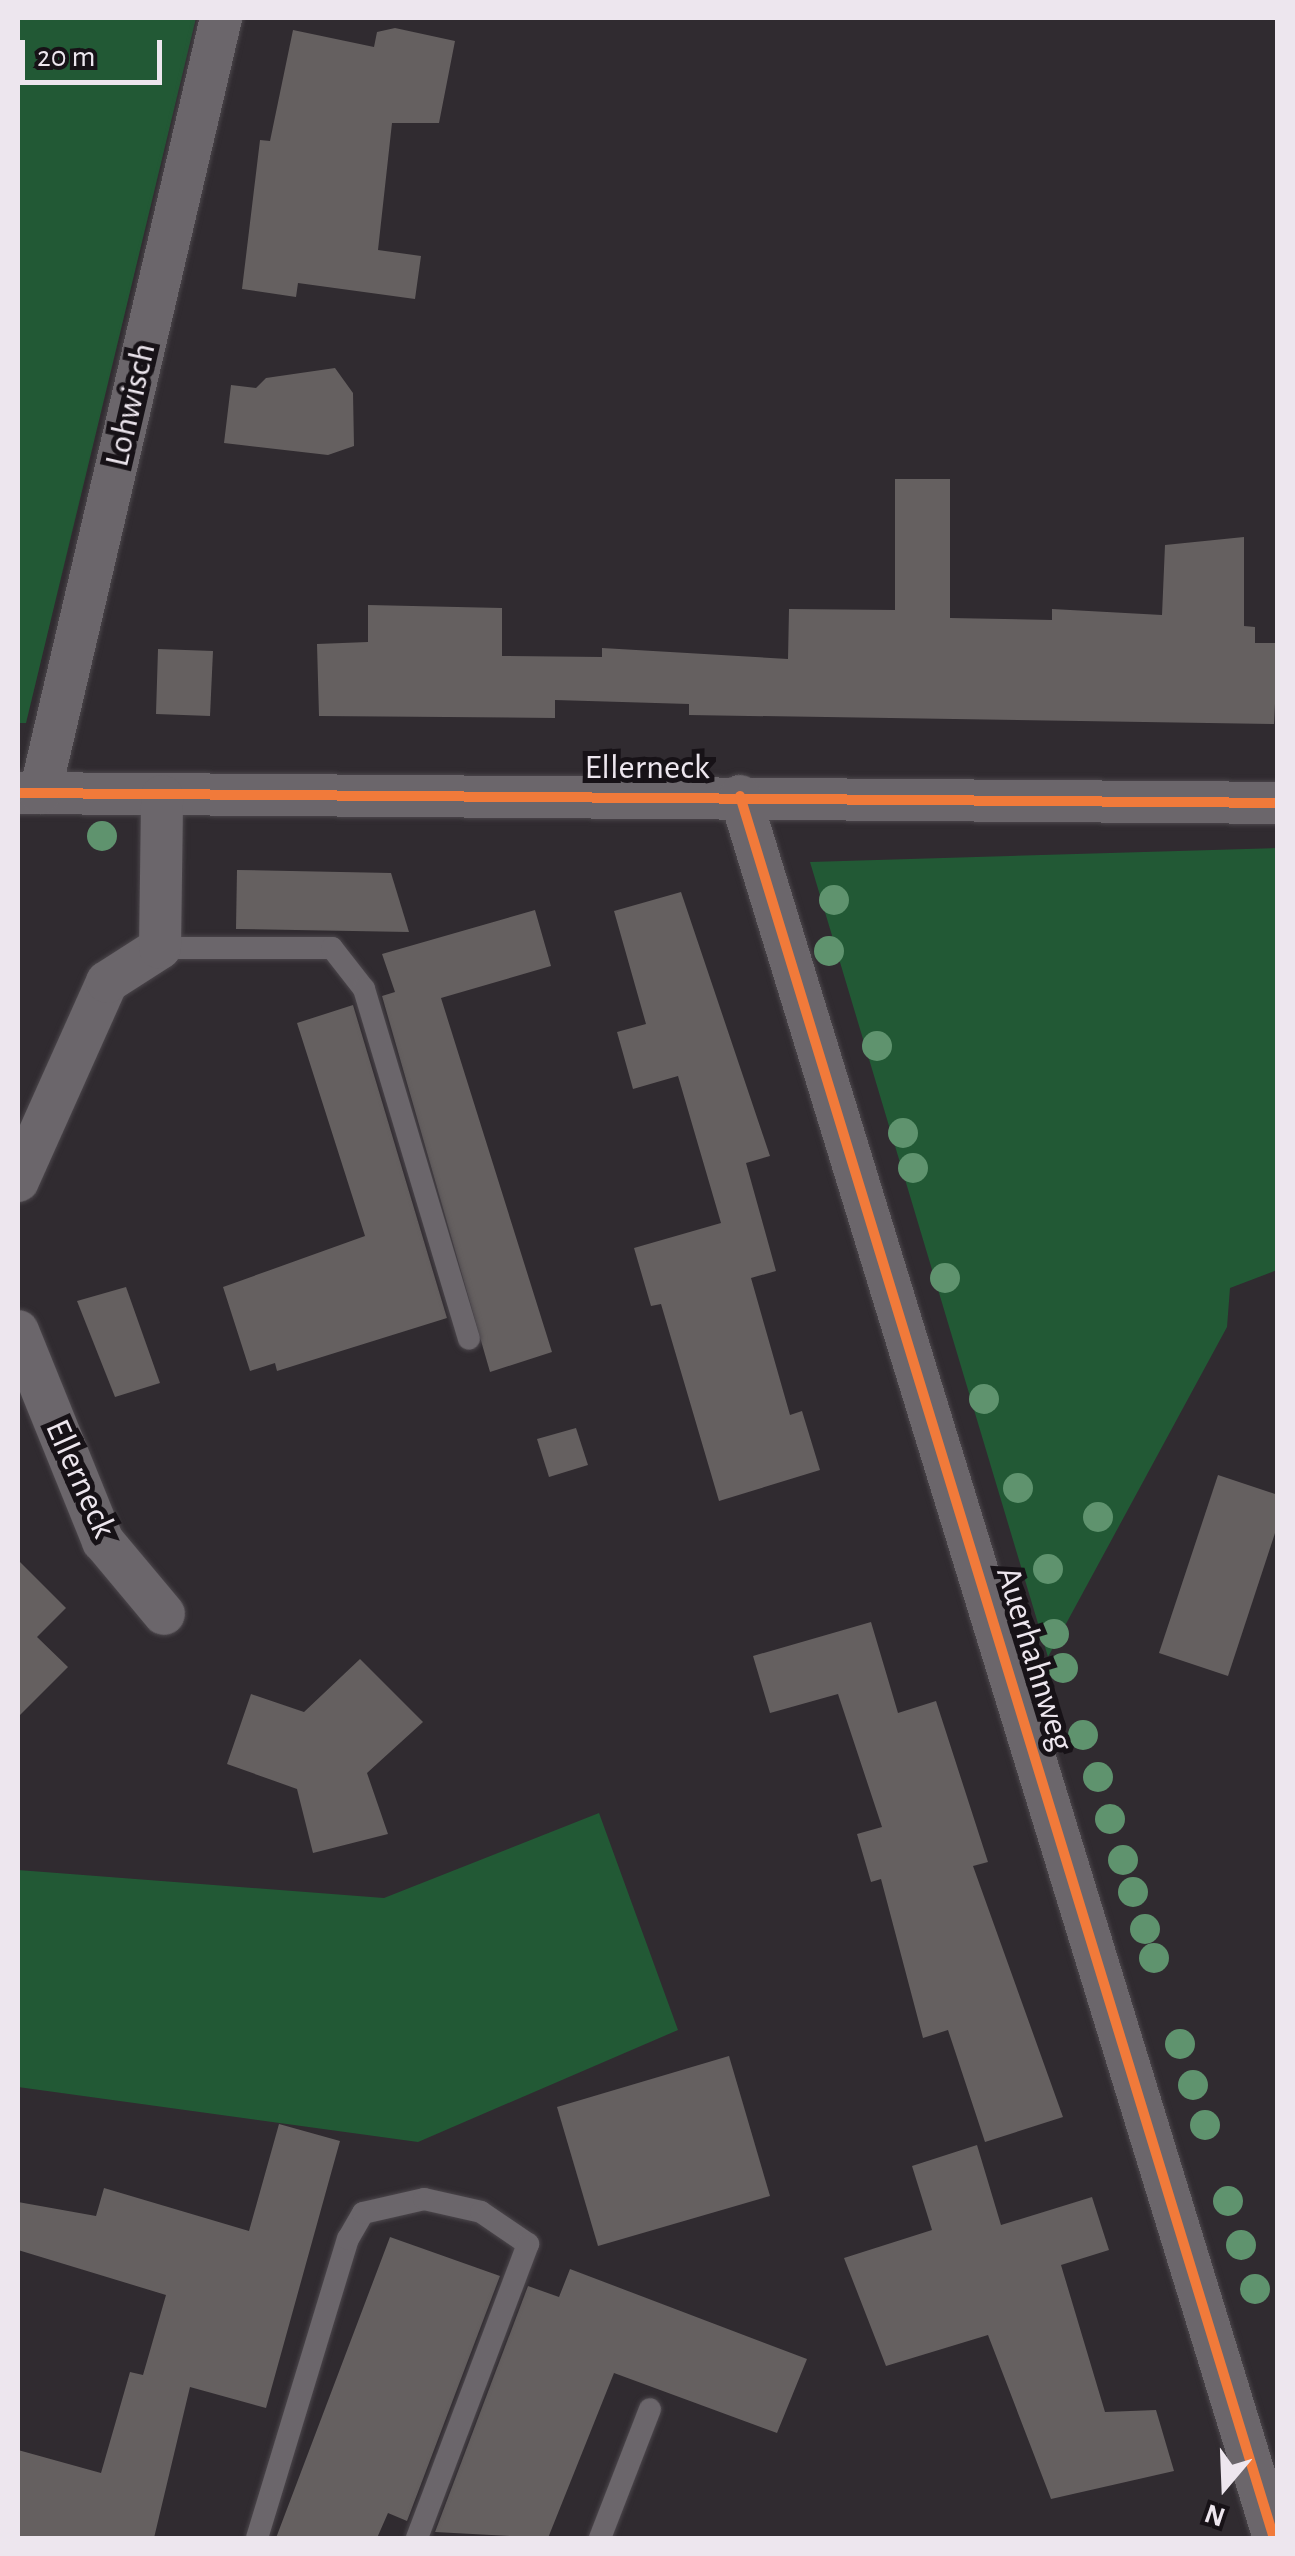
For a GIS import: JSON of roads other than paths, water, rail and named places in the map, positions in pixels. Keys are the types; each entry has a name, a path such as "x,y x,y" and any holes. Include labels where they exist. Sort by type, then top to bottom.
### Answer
{"street":[{"name":"Lohwisch","path":"29,793 221,18"},
{"name":"Ellerneck","path":"29,793 1278,803"},
{"path":"18,1181 107,982 160,948 162,796"},
{"name":"Auerhahnweg","path":"740,796 1274,2538"},
{"name":"Ellerneck","path":"18,1332 103,1542 164,1614"}],"lane":[{"path":"160,948 332,948 364,988 469,1338"},
{"path":"257,2538 348,2238 363,2213 424,2199 481,2212 528,2244 417,2538"},
{"path":"600,2538 650,2409"}]}
